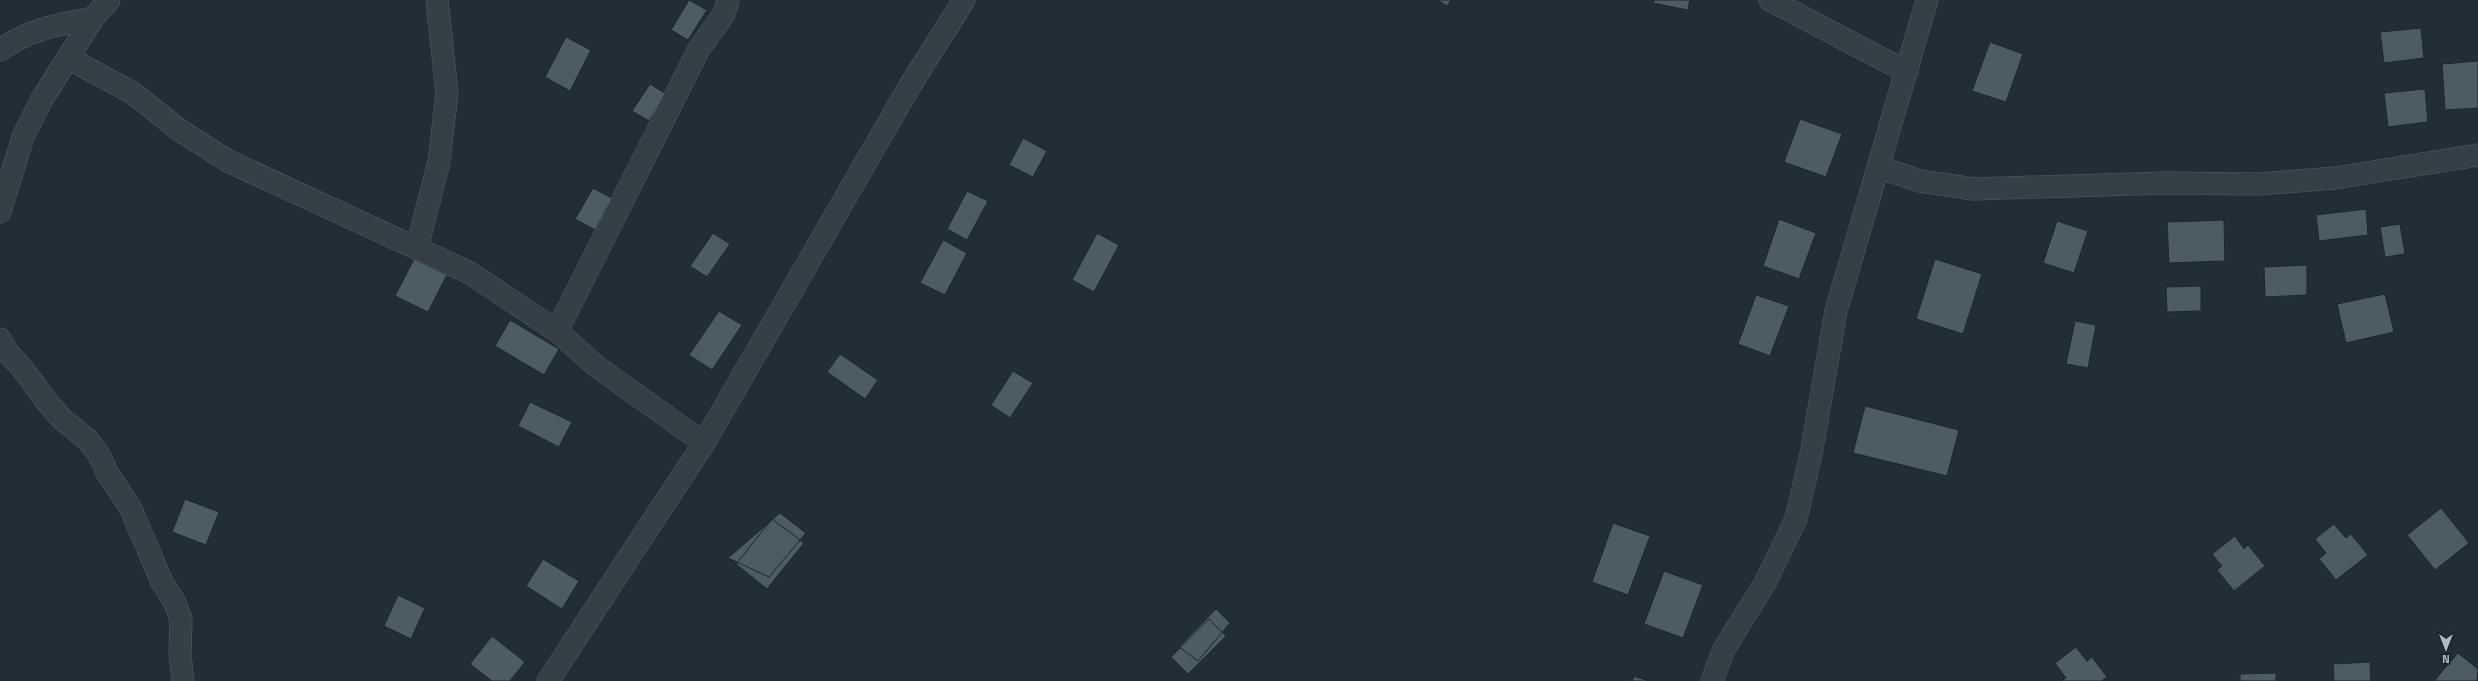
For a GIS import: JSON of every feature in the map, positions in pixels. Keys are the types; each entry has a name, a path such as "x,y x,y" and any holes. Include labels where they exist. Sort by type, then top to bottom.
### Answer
{"street":[{"path":"0,212 23,136 92,18 109,0"},
{"path":"417,247 439,162 447,93 437,0"},
{"path":"557,331 699,49 724,14 728,0"},
{"path":"548,681 704,443 911,84 964,0"},
{"path":"1770,0 1907,72"},
{"path":"1712,681 1724,649 1765,583 1796,519 1811,454 1836,311 1880,167 1927,0"},
{"path":"0,50 16,39 56,24 92,18"},
{"path":"68,58 133,94 178,129 228,161 417,247 470,273 557,331 596,366 704,443"},
{"path":"1880,167 1920,181 1974,189 2163,183 2260,184 2335,178 2478,155"},
{"path":"0,340 7,352 23,369 46,401 62,419 88,440 98,453 108,474 131,509 161,580 175,603 181,619 180,655 183,681"}],"building":[{"path":"689,0 707,10 688,40 671,30"},
{"path":"1437,0 1451,0 1447,6"},
{"path":"1654,0 1690,0 1688,10 1653,3"},
{"path":"2421,28 2424,58 2384,63 2380,32"},
{"path":"566,37 591,50 570,91 545,77"},
{"path":"1990,42 2023,54 2006,102 1972,91"},
{"path":"2478,61 2478,108 2445,110 2442,64"},
{"path":"650,84 666,94 649,121 632,111"},
{"path":"2425,89 2428,122 2388,127 2384,93"},
{"path":"1800,119 1842,134 1826,177 1784,162"},
{"path":"1023,138 1047,151 1033,177 1009,165"},
{"path":"593,188 612,198 595,230 575,219"},
{"path":"967,191 988,201 967,240 947,229"},
{"path":"2366,209 2368,235 2319,241 2316,215"},
{"path":"1779,219 1816,233 1799,279 1763,266"},
{"path":"2224,220 2225,261 2169,263 2167,222"},
{"path":"2057,221 2088,231 2074,273 2043,263"},
{"path":"2400,224 2405,254 2385,257 2380,227"},
{"path":"713,233 730,244 707,277 690,266"},
{"path":"1097,233 1119,245 1094,292 1072,280"},
{"path":"943,240 967,253 945,295 920,283"},
{"path":"414,259 447,275 428,312 395,296"},
{"path":"1935,259 1982,274 1963,334 1916,319"},
{"path":"2307,265 2307,295 2265,297 2264,267"},
{"path":"2201,286 2201,311 2167,312 2166,287"},
{"path":"2385,294 2394,332 2346,343 2337,304"},
{"path":"1756,295 1789,306 1770,356 1738,344"},
{"path":"719,311 742,325 712,370 689,355"},
{"path":"510,320 559,349 544,375 495,346"},
{"path":"2075,321 2096,325 2088,368 2066,364"},
{"path":"840,354 878,380 865,399 827,372"},
{"path":"1013,371 1033,383 1010,418 991,405"},
{"path":"530,402 572,422 559,447 518,426"},
{"path":"1865,406 1959,430 1947,476 1853,453"},
{"path":"185,499 219,512 206,545 172,532"},
{"path":"2441,508 2469,543 2435,570 2407,535"},
{"path":"780,513 806,533 769,577 728,558"},
{"path":"772,519 804,543 767,589 736,564"},
{"path":"1613,523 1650,536 1628,595 1592,582"},
{"path":"2334,524 2346,538 2351,534 2368,555 2336,580 2319,559 2326,553 2315,539"},
{"path":"2235,536 2244,549 2248,545 2265,566 2234,591 2217,570 2222,566 2212,554"},
{"path":"543,559 579,581 562,609 526,586"},
{"path":"1664,571 1703,585 1683,638 1644,624"},
{"path":"398,595 425,608 411,639 384,626"},
{"path":"1216,609 1230,623 1198,661 1179,647"},
{"path":"1209,619 1226,636 1188,674 1171,657"},
{"path":"492,636 525,662 510,681 492,681 470,664"},
{"path":"2076,647 2087,661 2092,657 2107,677 2102,681 2061,681 2066,678 2055,663"},
{"path":"2458,653 2478,669 2477,681 2434,681"},
{"path":"2370,662 2371,681 2334,681 2333,664"},
{"path":"2276,673 2276,681 2240,681 2240,674"},
{"path":"1634,676 1649,681 1632,681"}]}
